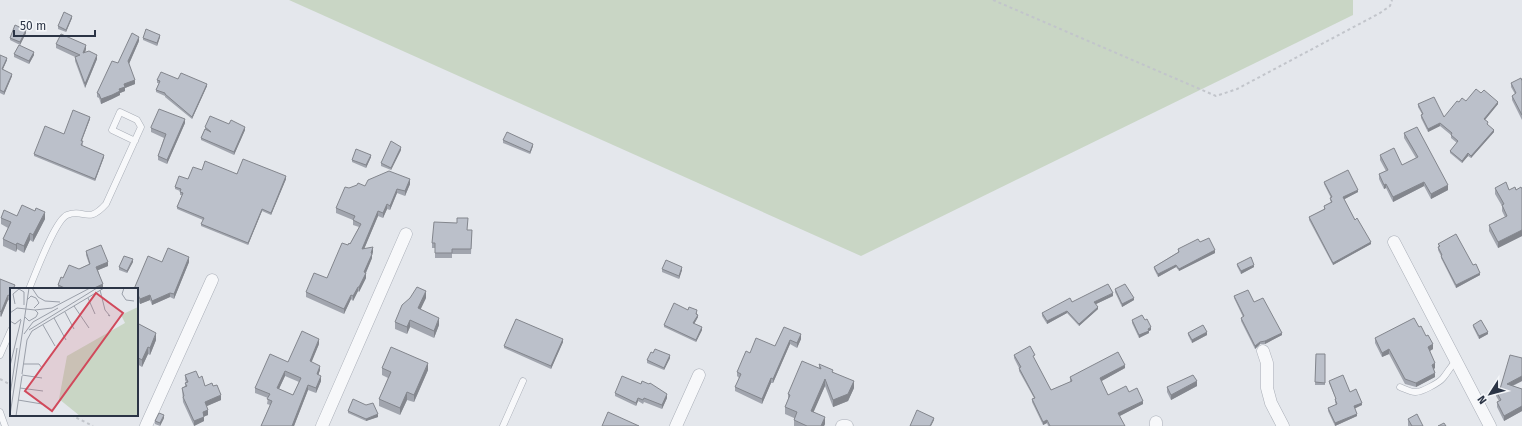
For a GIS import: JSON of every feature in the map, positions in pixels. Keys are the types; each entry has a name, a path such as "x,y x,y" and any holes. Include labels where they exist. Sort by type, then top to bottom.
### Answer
{"street":[{"path":"322,426 406,234"},
{"path":"1394,242 1490,426"},
{"path":"146,426 212,280"},
{"path":"1263,351 1266,363 1267,388 1271,404 1283,426"},
{"path":"676,426 699,375"},
{"path":"842,426 847,426"}],"lane":[{"path":"29,288 57,225 66,215 77,214 90,216 99,212 106,204 135,141 141,127 137,120 120,112 112,130 135,141"},
{"path":"0,355 10,332"},
{"path":"1400,387 1417,392 1438,382 1456,361"},
{"path":"503,426 523,381"},
{"path":"0,412 5,426"}],"path":[{"path":"993,0 1216,96 1237,89 1380,13 1390,6 1392,0"},
{"path":"0,379 10,384"},
{"path":"73,416 93,426"}],"green space":[{"path":"289,0 1353,0 1353,15 861,256"}],"building":[{"path":"64,12 72,16 66,30 58,26"},
{"path":"15,25 26,30 20,42 10,38"},
{"path":"146,29 160,35 157,43 143,38"},
{"path":"132,33 139,37 128,61 135,80 124,84 125,87 119,89 120,91 101,99 97,93 112,61 118,63"},
{"path":"61,34 86,45 83,53 89,51 97,55 85,84 75,57 80,55 56,44"},
{"path":"19,45 34,52 29,61 14,54"},
{"path":"0,55 7,58 2,69 12,74 4,92 0,90"},
{"path":"161,72 178,79 181,73 207,84 192,117 165,93 156,90 160,81 157,80"},
{"path":"1521,78 1522,115 1512,96 1516,93 1511,83"},
{"path":"1476,89 1481,93 1484,90 1498,102 1484,119 1494,130 1471,156 1468,153 1462,161 1450,151 1458,141 1451,135 1452,133 1440,123 1428,129 1421,115 1423,114 1418,104 1434,97 1444,117 1457,101 1459,102 1462,98 1466,101"},
{"path":"159,109 185,119 167,160 158,156 166,134 151,128"},
{"path":"73,110 90,117 81,141 83,141 81,145 104,155 95,179 34,154 45,126 64,134"},
{"path":"210,116 229,124 231,120 245,127 234,152 201,138 205,129 211,132 205,127"},
{"path":"1417,127 1448,185 1431,194 1424,182 1393,197 1386,184 1384,185 1379,174 1388,170 1380,155 1394,148 1402,165 1418,157 1404,133"},
{"path":"507,132 533,144 530,152 503,140"},
{"path":"391,141 401,147 391,168 381,163"},
{"path":"356,149 371,155 366,165 352,160"},
{"path":"243,159 286,176 271,213 262,209 248,243 201,224 204,218 177,207 183,193 180,192 181,189 175,187 179,176 188,179 193,167 202,170 205,161 237,174"},
{"path":"1348,170 1358,190 1343,197 1355,220 1357,218 1371,242 1333,263 1309,217 1325,209 1324,206 1332,202 1330,198 1332,197 1324,182"},
{"path":"389,171 410,179 405,191 397,189 390,206 387,204 383,213 378,211 362,249 373,247 372,254 364,272 366,273 353,296 351,295 344,309 306,292 314,273 327,278 342,243 348,245 349,243 350,244 361,224 353,220 355,216 336,208 345,187 349,188 357,185 358,183 365,186 368,180"},
{"path":"1506,182 1509,190 1515,187 1516,190 1521,187 1522,189 1522,230 1498,242 1489,225 1507,216 1502,205 1504,204 1495,188"},
{"path":"22,205 35,211 36,208 45,212 33,235 30,233 24,246 17,243 16,245 3,239 11,222 1,218 4,210 17,216"},
{"path":"457,218 468,218 467,230 472,230 471,249 452,249 452,253 435,253 435,243 432,243 434,222 457,223"},
{"path":"1456,234 1473,265 1476,264 1480,273 1456,285 1441,256 1442,255 1438,247 1440,246 1438,244"},
{"path":"1209,238 1215,250 1179,269 1176,265 1158,274 1154,267 1179,252 1178,249 1198,239 1200,242"},
{"path":"101,245 108,262 96,267 103,284 94,288 65,288 58,285 61,277 63,278 69,265 79,269 90,264 86,251"},
{"path":"168,248 189,257 174,294 170,293 152,301 150,295 140,299 138,295 138,288 134,288 148,256 162,262"},
{"path":"124,256 133,259 127,271 119,267"},
{"path":"1251,257 1254,265 1241,271 1237,264"},
{"path":"666,260 682,267 679,276 662,269"},
{"path":"0,279 15,285 14,288 10,288 10,296 8,295 1,312"},
{"path":"1108,284 1113,293 1094,302 1098,307 1079,324 1067,311 1047,321 1042,313 1070,298 1072,302"},
{"path":"1125,284 1134,298 1122,304 1115,289"},
{"path":"417,287 426,291 418,308 439,318 434,331 410,320 407,327 395,322 402,305 410,298"},
{"path":"1248,290 1254,302 1263,298 1282,333 1260,342 1255,346 1241,318 1244,316 1234,296"},
{"path":"674,303 688,310 689,307 697,310 696,314 698,315 693,323 702,327 696,340 664,325"},
{"path":"1142,315 1145,320 1147,319 1151,327 1148,329 1149,331 1139,335 1132,320"},
{"path":"1414,318 1419,327 1421,326 1426,336 1428,335 1433,344 1428,347 1435,363 1432,365 1435,373 1416,383 1405,379 1389,349 1382,353 1375,338"},
{"path":"516,319 563,339 551,366 504,346"},
{"path":"1481,320 1488,332 1479,336 1473,325"},
{"path":"138,324 156,333 150,348 148,347 142,360 138,358"},
{"path":"1203,325 1207,332 1192,340 1188,333"},
{"path":"784,327 801,334 797,343 790,340 773,379 771,378 762,399 735,387 741,374 737,372 746,351 750,353 756,338 775,346"},
{"path":"302,331 319,339 310,361 320,366 317,374 321,376 316,388 308,385 292,426 261,426 272,401 267,399 270,394 255,388 270,354 288,362","holes":["285,371 301,378 293,395 277,388"]},
{"path":"1030,346 1035,355 1033,356 1051,390 1072,381 1070,377 1118,352 1125,365 1100,378 1108,395 1126,386 1129,392 1137,388 1143,401 1118,413 1125,426 1050,426 1047,420 1043,422 1032,399 1035,398 1019,368 1021,367 1014,355"},
{"path":"391,347 428,363 414,395 407,392 400,408 379,399 391,372 382,368"},
{"path":"655,349 670,355 664,368 647,360 651,352 653,353"},
{"path":"1316,354 1325,354 1325,383 1315,382"},
{"path":"1510,355 1522,358 1522,376 1507,384 1522,389 1522,406 1504,416 1497,402 1501,400 1496,391 1500,389"},
{"path":"802,361 821,369 819,364 833,370 832,372 854,381 848,394 833,400 825,379 811,411 825,417 821,426 807,426 794,420 797,412 785,407 790,395 788,394"},
{"path":"196,371 199,378 202,376 205,386 212,383 213,386 217,385 221,395 205,402 208,410 203,412 204,417 194,421 183,397 182,388 187,386 185,383 188,382 185,375"},
{"path":"1193,375 1197,381 1171,395 1167,387"},
{"path":"1343,375 1350,392 1356,389 1362,403 1354,406 1357,414 1335,423 1328,408 1337,404 1329,381"},
{"path":"622,376 641,384 642,381 649,384 650,383 667,394 662,405 644,398 643,400 638,398 636,403 615,393"},
{"path":"353,399 366,405 373,403 378,414 366,419 348,411"},
{"path":"917,410 934,418 930,426 910,426"},
{"path":"608,412 639,426 602,426"},
{"path":"159,413 164,415 160,423 155,421"},
{"path":"1417,414 1423,426 1412,426 1408,419"},
{"path":"1444,423 1446,426 1438,426"}]}
